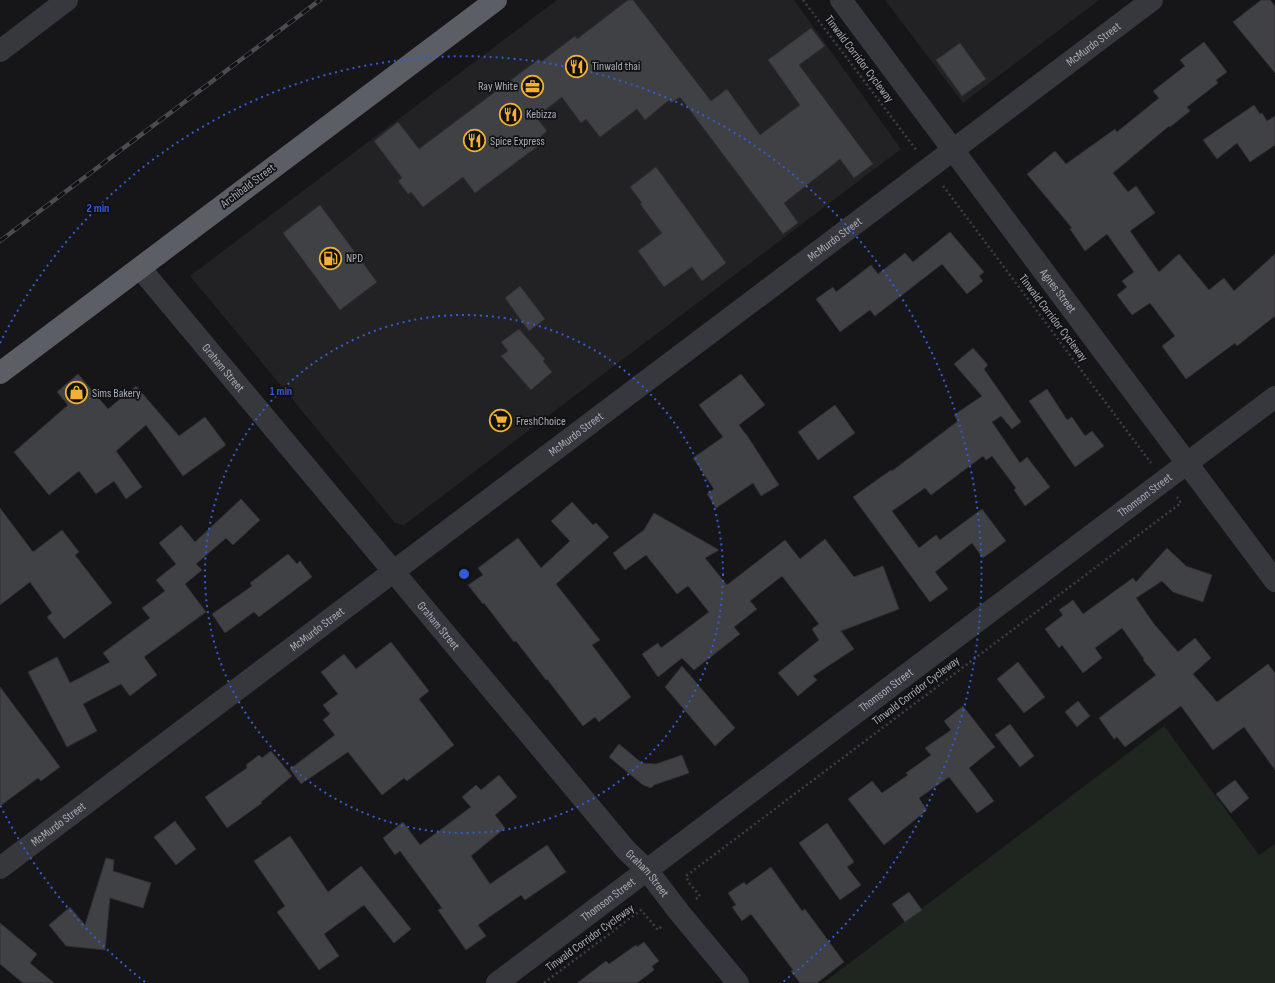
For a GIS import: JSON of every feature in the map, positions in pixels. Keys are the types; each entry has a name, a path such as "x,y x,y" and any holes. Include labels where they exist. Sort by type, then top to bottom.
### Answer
{"highway":[{"name":"Archibald Street","path":"0,373 496,0"}],"street":[{"path":"0,51 67,0"},
{"name":"Agnes Street","path":"841,0 1275,581"},
{"name":"McMurdo Street","path":"0,868 1152,0"},
{"name":"Graham Street","path":"140,268 626,850 647,870 679,912 738,983"},
{"name":"Thomson Street","path":"497,983 1275,397"}],"path":[{"name":"Tinwald Corridor Cycleway","path":"803,0 915,149"},
{"name":"Tinwald Corridor Cycleway","path":"943,186 1149,460"},
{"name":"Tinwald Corridor Cycleway","path":"696,899 700,896 689,883 685,875 1181,503"},
{"path":"638,906 641,910"},
{"name":"Tinwald Corridor Cycleway","path":"544,983 641,910 658,930 662,927"}],"shaded area":[{"path":"557,0 794,0 901,149 404,525 395,523 190,276"},
{"path":"885,0 1099,0 963,103"},
{"path":"1164,726 1259,855 1275,844 1275,983 823,983"}],"building":[{"path":"628,0 633,0 711,101 727,89 760,135 800,105 768,60 811,28 825,46 799,65 873,164 854,178 840,159 784,203 798,223 783,234 680,97 671,103 669,100 645,120 637,109 600,137 586,119 581,123 562,97 536,117 547,131 541,136 538,146 475,193 463,177 423,207 411,192 408,194 398,181 402,178 374,141 398,122 419,149 539,59 541,62 575,36 577,39"},
{"path":"1261,0 1270,0 1275,6 1275,73 1233,22"},
{"path":"1204,42 1227,72 1216,80 1218,83 1187,107 1190,111 1170,127 1169,126 1113,173 1128,192 1136,186 1155,213 1130,231 1159,272 1179,254 1209,290 1224,278 1234,291 1275,254 1275,316 1237,346 1235,343 1186,379 1162,346 1175,336 1150,303 1132,315 1117,295 1127,287 1122,281 1134,272 1107,234 1085,251 1070,229 1072,228 1027,174 1055,151 1066,164 1115,129 1117,132 1159,98 1153,91 1185,66 1180,60"},
{"path":"960,43 986,79 962,96 936,60"},
{"path":"1254,105 1267,121 1275,116 1275,145 1250,162 1237,143 1217,159 1203,140"},
{"path":"656,167 726,263 702,281 692,267 664,287 638,251 662,233 640,204 642,203 630,187"},
{"name":"NPD","path":"320,205 377,282 340,310 283,233"},
{"path":"950,232 984,272 979,276 983,281 967,294 942,264 875,316 870,310 840,332 816,299 833,287 836,292 871,265 878,274 905,253 913,262"},
{"path":"520,286 545,319 529,331 505,298"},
{"path":"519,329 545,359 543,361 552,372 531,390 501,356 508,351 501,342"},
{"path":"973,348 988,365 984,369 1021,422 1012,429 1001,416 992,422 1020,463 1027,457 1050,487 1025,506 1014,490 1016,488 992,456 986,460 983,456 931,495 925,488 892,511 919,548 936,535 940,540 982,509 1006,541 983,558 972,543 935,572 948,589 930,602 853,497 891,470 892,471 958,421 954,415 982,396 954,364"},
{"path":"78,374 108,409 136,386 179,436 205,417 226,445 183,476 146,425 116,451 142,487 126,499 114,481 96,494 79,471 49,495 14,452 68,405 57,392"},
{"path":"741,374 765,405 739,425 779,485 761,496 753,483 716,508 707,494 714,489 693,458 723,437 699,405"},
{"path":"1047,389 1067,420 1072,417 1085,436 1092,431 1104,446 1075,467 1029,401"},
{"path":"835,405 855,433 818,460 798,432"},
{"path":"241,499 260,520 233,545 226,538 196,564 202,570 185,584 206,612 144,657 157,675 130,696 121,684 83,704 97,731 67,747 28,672 57,657 70,683 110,662 103,653 150,618 142,608 165,591 156,580 176,564 159,543 181,525 195,542"},
{"path":"572,502 593,525 596,523 609,537 556,584 600,640 592,645 631,697 599,722 595,717 583,726 547,679 546,680 516,641 514,642 468,585 483,575 478,568 518,538 541,568 570,541 551,521"},
{"path":"0,508 33,552 62,530 79,552 75,555 112,603 64,639 47,617 52,613 30,582 0,605"},
{"path":"654,513 719,550 705,558 727,585 785,540 800,559 825,539 854,577 883,566 899,609 841,631 854,649 813,676 817,680 798,696 778,673 819,640 812,629 819,624 782,576 750,601 757,609 734,627 740,634 694,670 682,658 658,677 642,654 658,643 661,648 709,612 688,586 677,594 646,555 625,570 613,553 644,530"},
{"path":"1167,548 1186,566 1212,575 1203,602 1173,592 1162,581 1136,598 1154,624 1178,652 1195,638 1211,658 1193,674 1217,702 1268,664 1275,673 1275,770 1244,727 1213,750 1181,706 1125,747 1117,737 1114,739 1099,718 1156,675 1143,660 1144,659 1122,628 1095,648 1102,658 1083,673 1062,645 1059,648 1045,629 1063,615 1059,610 1073,600 1083,614 1133,578 1136,582"},
{"path":"288,554 297,564 300,561 312,577 259,617 254,612 225,633 212,614 252,586 250,583"},
{"path":"391,642 429,691 419,699 454,745 407,781 404,778 382,795 348,752 301,784 290,769 335,735 323,720 330,714 323,705 338,694 321,672 344,654 356,669"},
{"path":"1018,662 1045,697 1024,713 997,679"},
{"path":"682,666 735,728 715,746 665,687"},
{"path":"0,687 60,767 41,781 38,778 0,806"},
{"path":"1078,701 1090,716 1077,727 1065,712"},
{"path":"963,706 995,747 969,768 994,801 977,813 949,777 919,798 927,810 884,845 848,799 872,781 882,793 908,775 906,773 931,755 925,748 951,730 944,721"},
{"path":"1010,724 1034,756 1020,767 995,735"},
{"path":"619,744 642,763 656,764 682,755 689,773 654,785 651,788 643,785 609,757"},
{"path":"271,751 292,776 261,802 262,803 227,828 205,797 247,768 246,765 259,755 262,758"},
{"path":"499,775 517,797 495,815 505,828 471,856 490,884 547,845 566,872 525,900 521,895 478,925 486,936 466,950 438,910 442,908 400,851 395,855 383,838 403,822 420,845 471,807 462,797 476,785 481,790"},
{"path":"1235,780 1249,798 1231,813 1216,794"},
{"path":"175,821 196,849 176,865 154,837"},
{"path":"827,823 854,862 847,867 861,885 840,900 799,843"},
{"path":"290,836 328,892 361,866 411,929 394,943 364,905 324,934 339,956 319,970 277,912 285,906 254,861"},
{"path":"106,858 114,860 113,871 151,883 143,908 110,898 105,950 66,946 49,925 70,907 85,925"},
{"path":"771,867 802,911 805,909 844,962 817,983 800,983 791,971 793,970 751,914 742,921 732,907 736,905 728,893 744,882 746,885"},
{"path":"909,892 922,910 905,922 892,904"},
{"path":"0,923 37,954 30,963 54,983 23,983 0,964"},
{"path":"644,942 659,961 652,966 654,970 637,983 577,983 606,961 609,964 636,945 637,947"}],"railway":[{"path":"0,241 320,0"}],"place":[{"name":"Tinwald thai","path":"576,66"},
{"name":"Ray White","path":"533,86"},
{"name":"Kebizza","path":"511,114"},
{"name":"Spice Express","path":"475,141"},
{"name":"NPD","path":"330,258"},
{"name":"Sims Bakery","path":"77,393"},
{"name":"FreshChoice","path":"500,421"}]}
